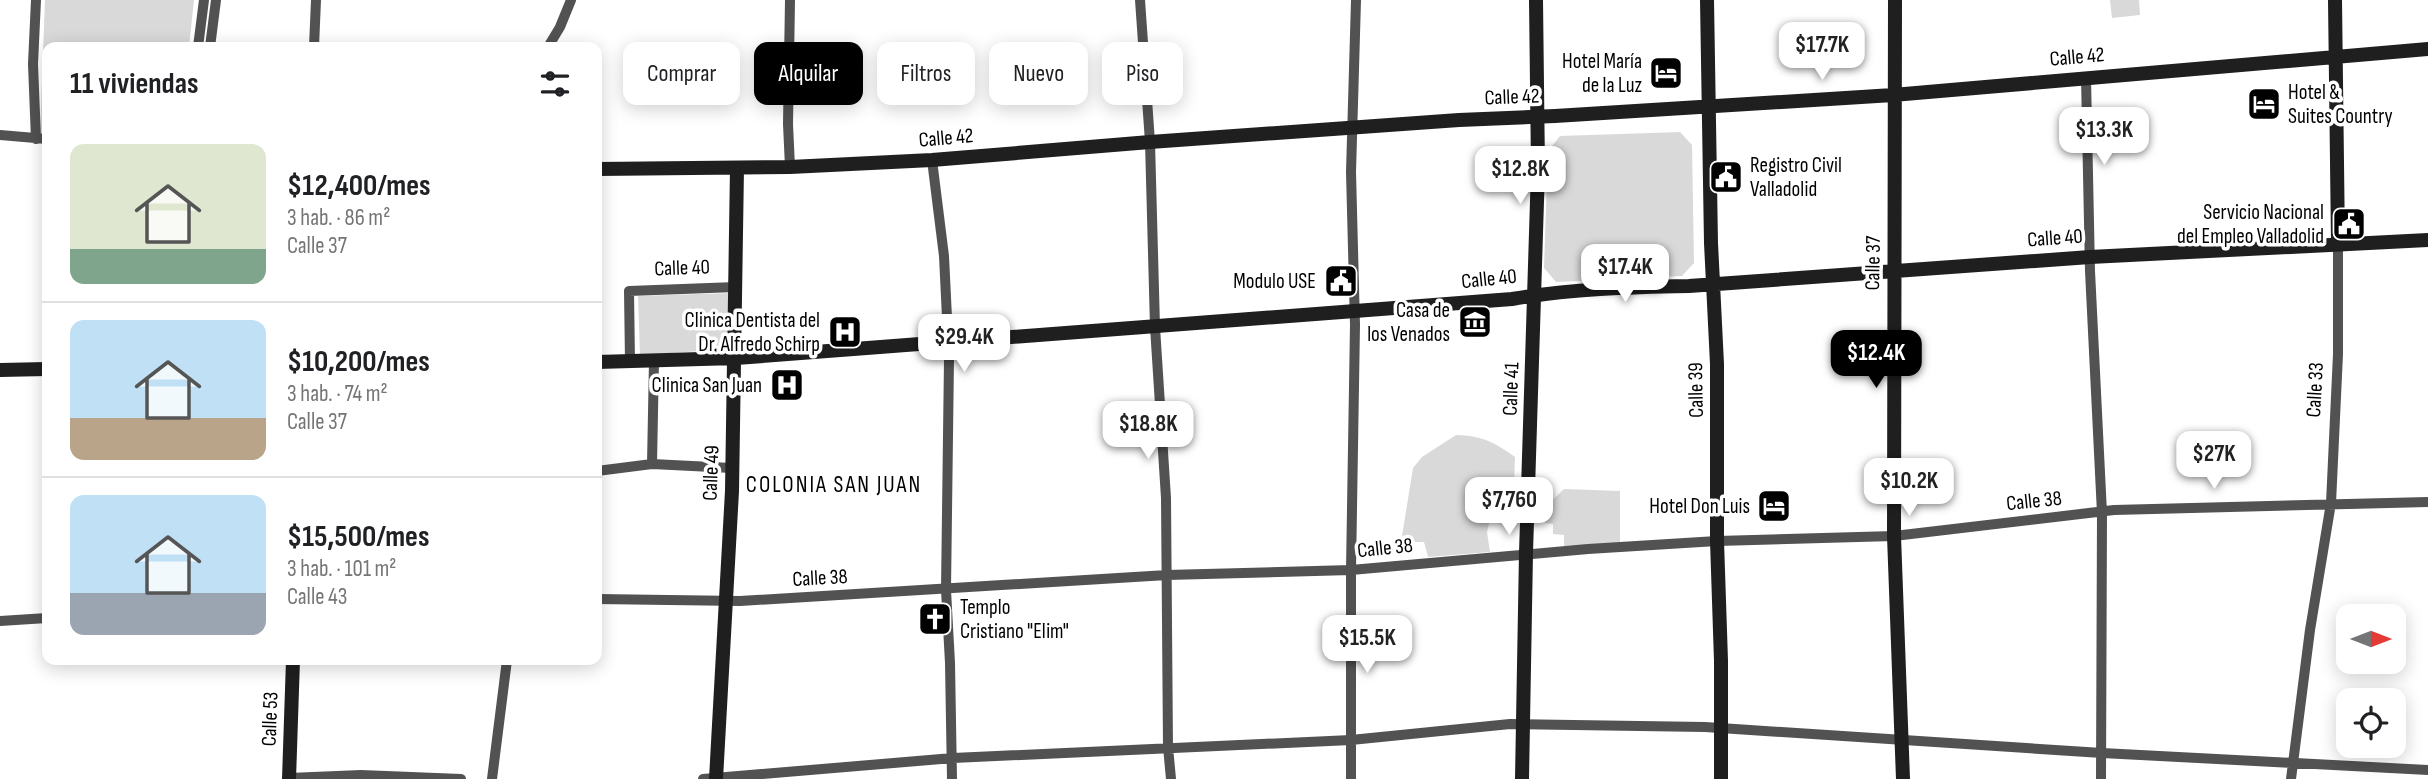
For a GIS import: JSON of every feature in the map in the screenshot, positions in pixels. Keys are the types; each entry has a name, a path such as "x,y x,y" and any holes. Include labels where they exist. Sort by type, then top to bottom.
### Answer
{"main road":[{"name":"Calle 41","path":"1522,779 1538,169 1536,0"},
{"name":"Calle 39","path":"1707,0 1717,364 1721,779"},
{"name":"Calle 37","path":"1895,0 1894,536 1903,779"},
{"name":"Calle 33","path":"2335,0 2338,243"},
{"name":"Calle 42","path":"602,169 790,167 932,160 1351,127 1893,95 2428,49"},
{"name":"Calle 49","path":"712,778 732,468 736,358 737,168"},
{"name":"Calle 40","path":"602,362 736,358 947,343 1461,303 1559,291 1713,284 2090,257 2428,240"},
{"path":"0,370 42,369"},
{"name":"Calle 53","path":"289,778 293,665"}],"street":[{"path":"0,135 42,139 33,64 36,0"},
{"path":"199,42 204,0"},
{"path":"211,42 216,0"},
{"path":"314,42 316,0"},
{"path":"551,42 571,0"},
{"path":"790,0 790,167"},
{"path":"1140,0 1150,142 1155,327 1166,498 1168,747 1171,779"},
{"path":"1351,779 1355,310 1351,127 1356,0"},
{"path":"2086,77 2090,257 2102,513 2101,779"},
{"path":"932,160 944,256 947,343 946,590 952,779"},
{"name":"Calle 33","path":"2291,779 2330,503 2338,354 2338,243"},
{"name":"Calle 40","path":"630,362 629,291 736,287"},
{"path":"652,464 654,361"},
{"path":"602,470 652,464 732,468"},
{"name":"Calle 38","path":"602,599 725,601 1167,575 1351,570 1526,553 1717,541 1894,536 2114,510 2428,502"},
{"path":"0,621 42,618"},
{"path":"492,779 506,665"},
{"path":"712,778 953,758 1351,740 1522,724 1721,728 2102,753 2428,770"},
{"path":"289,778 361,775 461,779"}],"shaded area":[{"path":"45,0 194,0 190,42 43,42"},
{"path":"2110,0 2139,0 2140,15 2112,18"},
{"path":"42,80 42,133 40,133"},
{"path":"1680,132 1692,145 1694,263 1682,276 1556,282 1544,268 1548,151 1560,136"},
{"path":"731,293 732,349 640,355 638,296"},
{"path":"1456,435 1488,441 1515,457 1514,484 1508,494 1505,511 1490,520 1487,532 1490,552 1428,557 1424,542 1404,542 1402,536 1413,468 1422,457"},
{"path":"1564,489 1620,491 1620,545 1564,548 1564,535 1553,534 1553,524 1545,523 1547,505"}],"place":[{"name":"Hotel María de la Luz","path":"1666,73"},
{"name":"Hotel & Suites Country","path":"2264,104"},
{"name":"Registro Civil Valladolid","path":"1726,177"},
{"name":"Servicio Nacional del Empleo Valladolid","path":"2349,224"},
{"name":"Modulo USE","path":"1341,281"},
{"name":"Casa de los Venados","path":"1475,322"},
{"name":"Clinica Dentista del Dr. Alfredo Schirp","path":"845,332"},
{"name":"Clinica San Juan","path":"787,385"},
{"name":"Hotel Don Luis","path":"1774,506"},
{"name":"Templo Cristiano \"Elim\"","path":"935,619"}],"district":[{"name":"COLONIA SAN JUAN","path":"834,485"}]}
